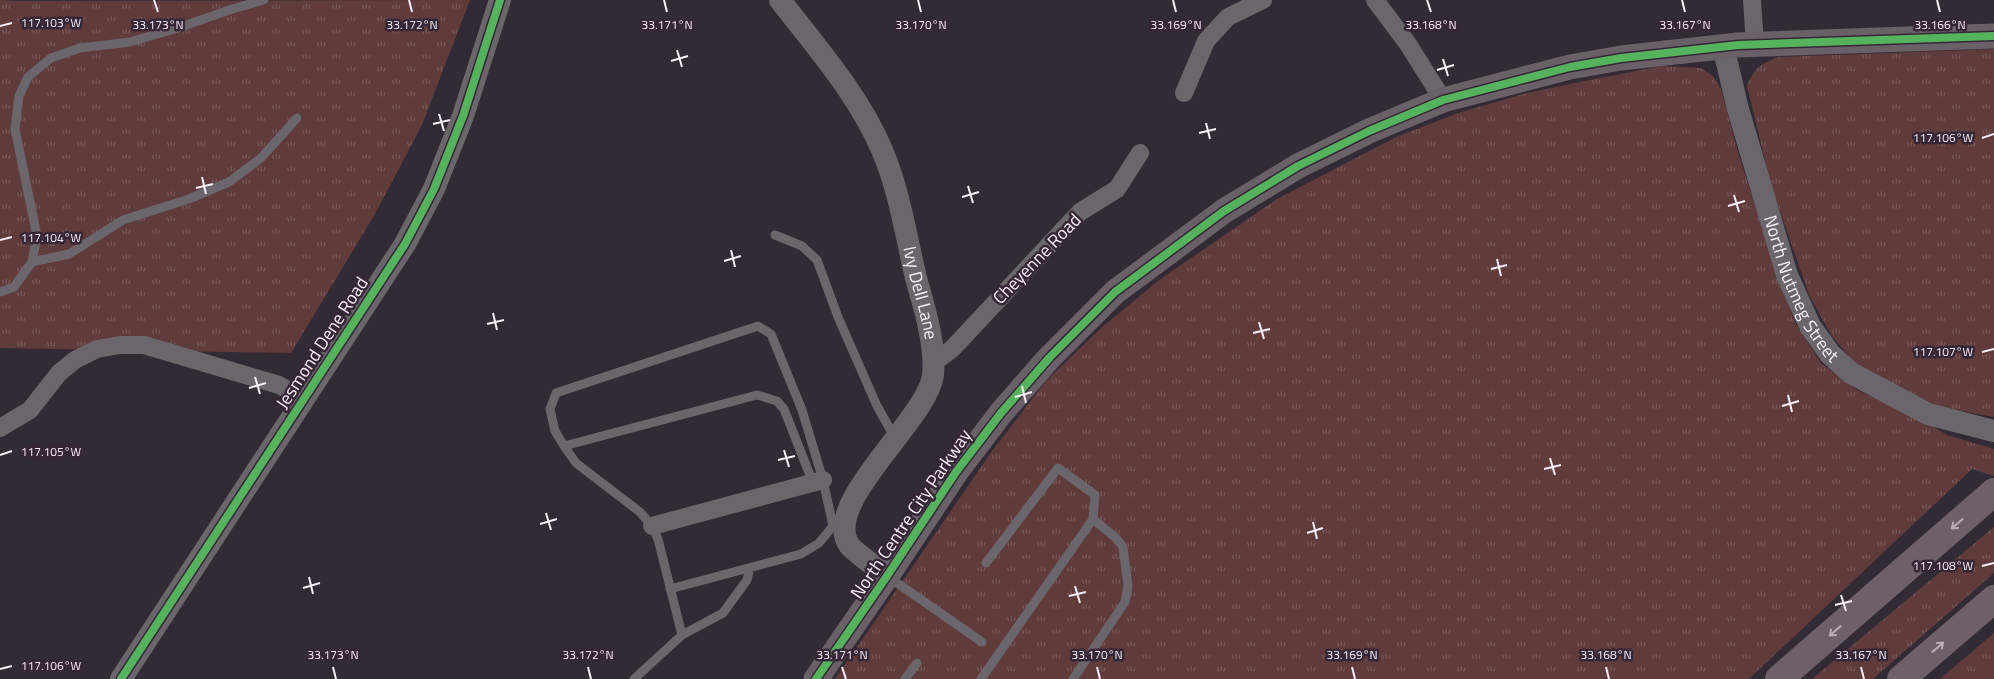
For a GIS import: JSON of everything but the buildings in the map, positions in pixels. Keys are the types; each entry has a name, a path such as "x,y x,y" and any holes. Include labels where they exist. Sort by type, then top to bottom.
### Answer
{"highway":[{"path":"1779,679 1994,492"},
{"path":"1901,679 1994,599"}],"main road":[{"name":"North Centre City Parkway","path":"816,679 956,472 1001,412 1050,357 1115,292 1224,211 1292,170 1369,131 1443,100 1570,67 1621,58 1723,46 1994,36"}],"street":[{"name":"Jesmond Dene Road","path":"122,679 405,244 434,189 463,116 500,0"},
{"name":"Ivy Dell Lane","path":"780,0 854,97 882,150 897,199 925,311 932,364 933,376 921,403 865,478 839,529"},
{"path":"1184,93 1206,41 1228,17 1263,0"},
{"path":"1376,0 1408,44 1443,100"},
{"path":"1752,0 1755,45"},
{"name":"North Nutmeg Street","path":"1723,46 1738,109 1787,275 1810,326 1830,354 1851,373 1928,414 1994,431"},
{"name":"Cheyenne Road","path":"932,364 952,349 1080,212 1117,189 1140,153"},
{"path":"0,428 30,410 59,373 75,360 97,349 120,345 144,345 279,385 304,399"},
{"path":"652,526 818,481"},
{"path":"839,529 849,546 887,576"}],"lane":[{"path":"0,292 14,286 32,262 37,236 15,129 19,96 28,77 51,58 80,48 130,42 264,0"},
{"path":"32,262 69,254 123,220 189,199 229,182 261,158 297,118"},
{"path":"775,235 802,246 817,260 838,317 877,406 895,439"},
{"path":"682,635 658,539 652,526 640,512 576,463 555,431 550,409 556,393 758,326 771,334 802,410 818,481"},
{"path":"564,446 757,394 777,401 784,408 839,529 801,554 670,589"},
{"path":"981,679 1093,519 1095,495 1058,468 986,563"},
{"path":"1073,679 1125,602 1128,586 1123,547 1116,538 1093,519"},
{"path":"634,679 682,635 723,613 747,580 750,568"},
{"path":"887,576 982,642"},
{"path":"906,679 917,663"}],"green space":[{"path":"0,0 470,0 422,125 375,214 291,353 0,348"},
{"path":"1994,49 1994,417 1934,406 1879,378 1853,361 1831,335 1809,295 1771,185 1747,86 1755,70 1779,57"},
{"path":"1662,66 1701,68 1713,76 1721,89 1738,152 1777,275 1796,325 1821,363 1857,390 1916,416 1947,435 1994,449 1994,476 1972,469 1749,679 835,679 992,451 1046,381 1101,328 1159,280 1277,199 1396,137 1458,113 1527,93"},
{"path":"1994,527 1994,573 1873,679 1812,679"},
{"path":"1994,633 1994,679 1940,679"}],"cycle path":[{"path":"121,679 405,244 434,189 463,116 500,0"},
{"path":"816,679 956,472 1001,413 1050,357 1115,292 1224,211 1298,166 1369,131 1443,100 1570,67 1621,58 1738,45 1994,36"}]}
